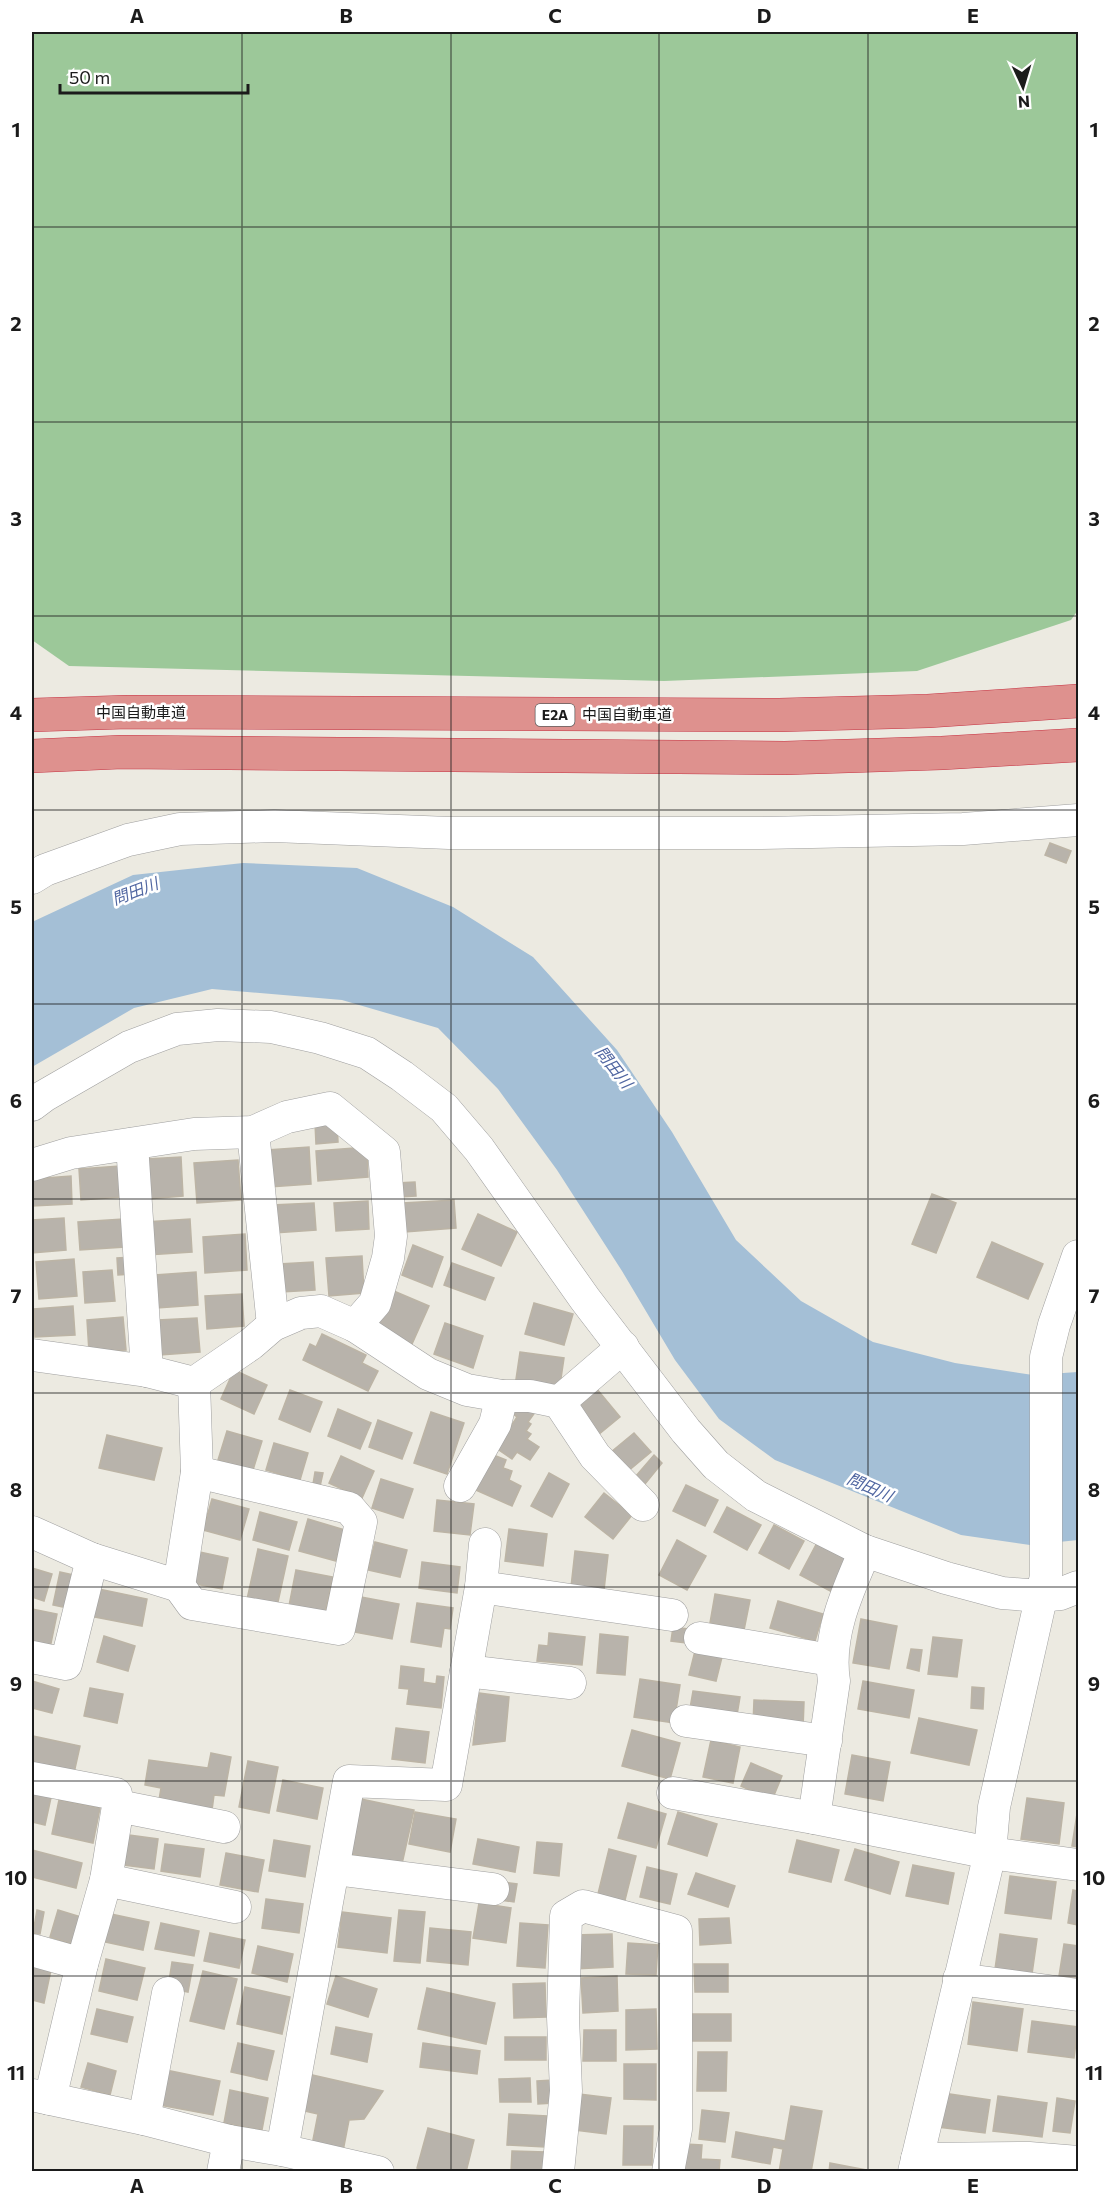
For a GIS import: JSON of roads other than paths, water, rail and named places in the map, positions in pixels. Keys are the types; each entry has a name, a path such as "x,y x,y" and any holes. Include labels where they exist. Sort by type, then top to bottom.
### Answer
{"highway":[{"name":"中国自動車道","path":"32,715 140,712 779,715 928,711 1078,701"},
{"path":"32,756 122,752 785,758 942,753 1078,745"}],"street":[{"path":"32,878 45,870 128,840 180,830 274,826 448,833 760,833 963,829 1078,820"},
{"path":"32,1105 129,1047 177,1029 218,1025 271,1027 320,1038 367,1053 444,1108 479,1149 585,1299 686,1431 716,1464 756,1496 865,1551 946,1578 1002,1593 1043,1586 1060,1594 1078,1587"},
{"path":"32,1165 71,1154 194,1134 253,1132 287,1117 330,1108 384,1152 391,1236 388,1258 375,1303 355,1326"},
{"path":"253,1132 273,1325"},
{"path":"132,1144 147,1371"},
{"path":"1078,1256 1054,1325 1046,1357 1043,1586 994,1807 990,1853 915,2165 1029,2158 1078,2162"},
{"path":"32,1355 147,1371 194,1383 251,1344 273,1325 301,1313 321,1311 355,1326 428,1374 467,1390 502,1396 530,1396 558,1402 595,1456 642,1505"},
{"path":"558,1402 623,1347"},
{"path":"179,1587 197,1472 194,1383"},
{"path":"460,1486 495,1424 502,1396"},
{"path":"32,1532 92,1559 179,1587 192,1604 339,1629 361,1521 349,1508 197,1472"},
{"path":"282,2150 349,1782 446,1785 481,1587 485,1544"},
{"path":"814,1818 834,1681 831,1660 844,1599 865,1551"},
{"path":"32,1657 66,1664 92,1559"},
{"path":"481,1587 672,1615"},
{"path":"700,1638 831,1660"},
{"path":"466,1671 570,1683"},
{"path":"686,1721 826,1741"},
{"path":"32,1778 116,1794 118,1806 106,1880 41,2097 144,2119 229,2141 282,2150 378,2172"},
{"path":"674,1793 990,1853 1078,1865"},
{"path":"118,1806 224,1827"},
{"path":"334,1869 493,1889"},
{"path":"106,1880 235,1906"},
{"path":"558,2172 566,2091 563,2017 566,1916 583,1906 676,1931 676,2129 668,2172"},
{"path":"32,1950 82,1964"},
{"path":"958,1979 1078,1995"},
{"path":"144,2119 168,1993"},
{"path":"224,2172 229,2141"}],"water":[{"name":"問田川","path":"243,863 357,868 453,907 533,957 617,1050 672,1132 736,1240 801,1301 873,1342 955,1363 1033,1375 1078,1372 1078,1540 1030,1545 961,1535 775,1460 719,1419 675,1360 622,1271 557,1170 498,1089 438,1028 342,1000 212,989 134,1008 32,1067 32,922 133,875"}]}
